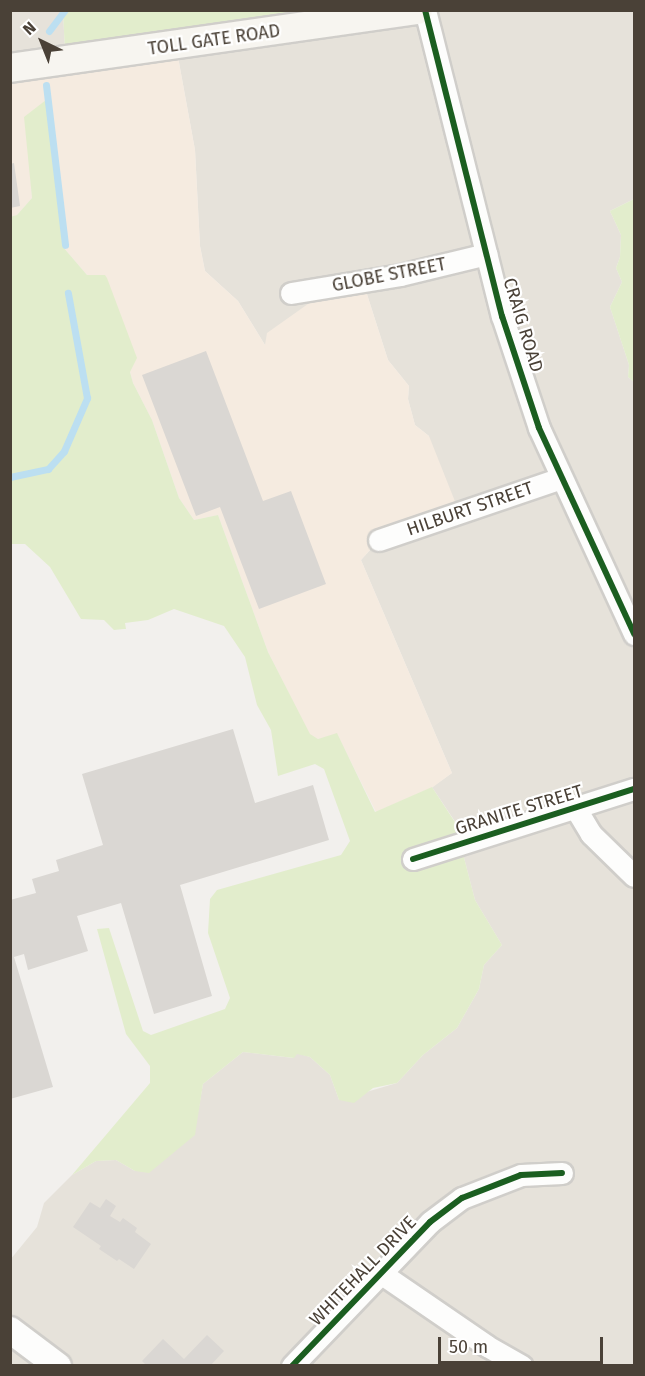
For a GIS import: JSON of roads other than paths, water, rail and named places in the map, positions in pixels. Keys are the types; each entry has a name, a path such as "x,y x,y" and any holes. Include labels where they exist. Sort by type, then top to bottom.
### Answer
{"main road":[{"name":"TOLL GATE ROAD","path":"10,68 418,10"}],"street":[{"name":"CRAIG ROAD","path":"425,10 501,316 539,428 634,634"},
{"name":"GLOBE STREET","path":"291,293 400,275 487,254"},
{"name":"HILBURT STREET","path":"379,540 561,478"},
{"name":"GRANITE STREET","path":"413,859 634,789"},
{"path":"576,809 591,834 634,876"},
{"name":"WHITEHALL DRIVE","path":"292,1365 430,1222 462,1198 522,1175 562,1173"},
{"path":"382,1274 487,1346 522,1365"},
{"path":"10,1330 58,1365"}],"waterway":[{"path":"49,31 65,10"},
{"path":"46,85 65,245"},
{"path":"10,477 48,469 64,451 87,398 68,293"}]}
